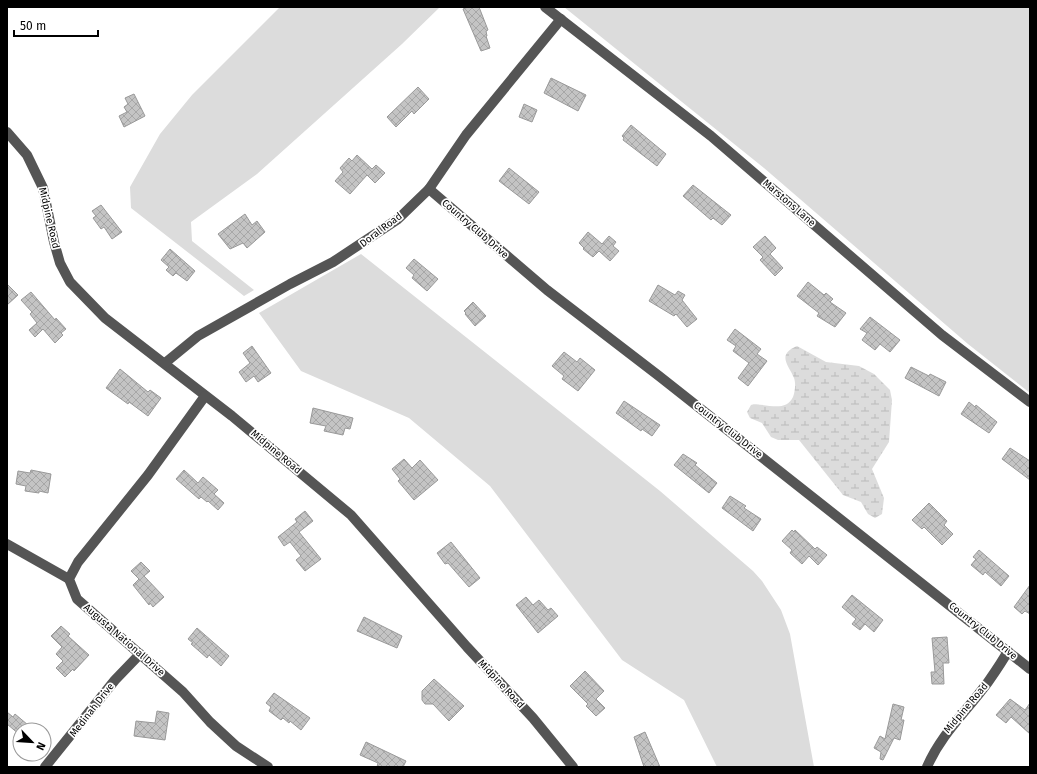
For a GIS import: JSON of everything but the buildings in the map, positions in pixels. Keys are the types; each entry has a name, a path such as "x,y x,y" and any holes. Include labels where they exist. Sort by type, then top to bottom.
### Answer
{"street":[{"name":"Marstons Lane","path":"545,7 711,136 936,330 1030,402"},
{"name":"Doral Road","path":"165,363 198,336 333,262 398,219 429,188 466,135 561,19"},
{"name":"Midpine Road","path":"7,132 27,156 43,188 60,264 70,282 105,318 165,363 278,453 351,515 467,647 533,718 573,767"},
{"name":"Country Club Drive","path":"429,188 546,290 659,376 1030,669"},
{"path":"7,544 69,579 78,562 148,475 205,396"},
{"name":"Augusta National Drive","path":"69,579 76,599 183,692 210,722 236,746 268,767"},
{"name":"Midpine Road","path":"927,767 933,752 944,734 988,683 1008,651"},
{"name":"Medinah Drive","path":"45,767 115,680 140,654"}],"green space":[{"path":"280,7 440,7 402,44 257,174 191,222 192,241 254,290 244,296 131,208 130,187 160,134 192,95"},
{"path":"564,7 1030,7 1030,393 968,344 764,168"},
{"path":"361,254 660,491 753,571 762,581 781,610 790,634 814,767 717,767 684,700 622,660 490,486 409,418 301,371 259,313"},
{"path":"797,346 826,362 859,366 874,374 890,390 892,400 889,442 872,469 884,498 882,514 875,518 868,514 861,502 843,495 799,440 778,440 771,437 762,423 750,418 747,412 751,405 780,406 785,405 793,397 795,382 787,365 786,357 787,353 791,349"}]}
